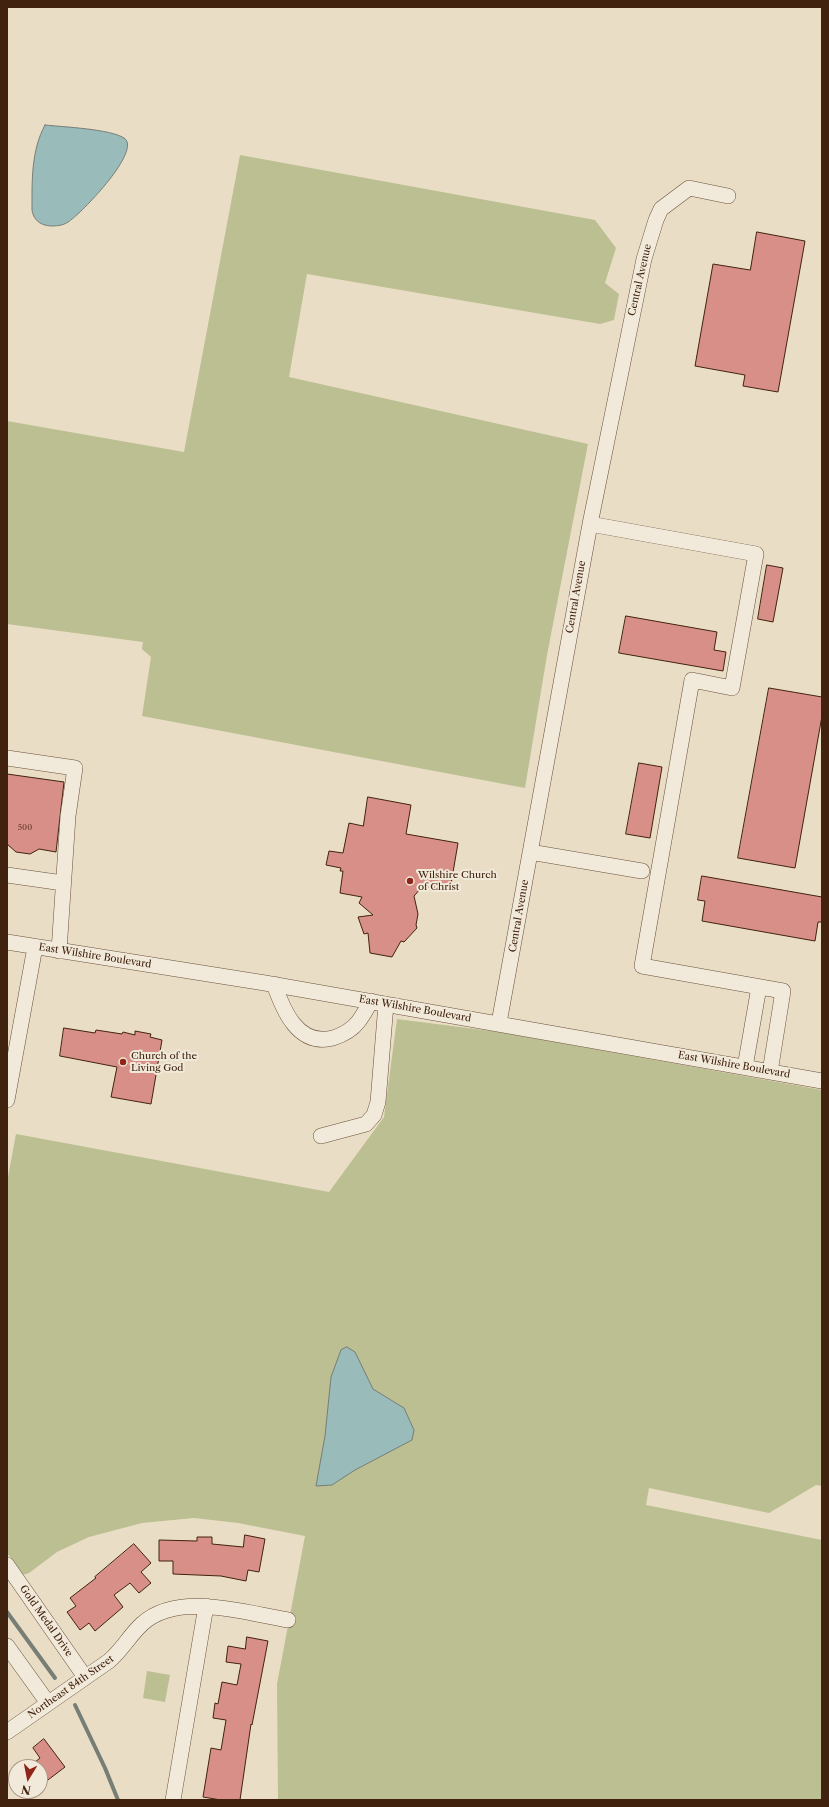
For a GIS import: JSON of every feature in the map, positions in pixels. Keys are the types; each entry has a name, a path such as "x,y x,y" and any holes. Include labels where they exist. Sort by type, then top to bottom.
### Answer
{"street":[{"name":"Central Avenue","path":"499,1023 590,524 637,288 646,252 661,209 689,188 728,196"},
{"path":"590,524 756,554 732,688 692,680 642,966 783,991 770,1072"},
{"path":"7,758 75,768 68,816 58,951"},
{"path":"530,852 642,871"},
{"path":"7,875 64,884"},
{"name":"East Wilshire Boulevard","path":"7,942 274,984 822,1081"},
{"path":"7,1100 35,947"},
{"path":"274,984 281,1006 292,1023 302,1034 314,1037 328,1039 342,1035 358,1023 371,1001"},
{"path":"745,1067 759,987"},
{"path":"321,1136 366,1124 374,1115 378,1102 386,1004"},
{"name":"Gold Medal Drive","path":"7,1565 85,1677"},
{"path":"173,1800 206,1606"},
{"name":"Northeast 84th Street","path":"7,1732 122,1650 142,1624 157,1613 172,1608 206,1606 288,1620"},
{"path":"7,1646 48,1703"}],"green space":[{"path":"240,155 595,220 616,248 605,283 619,294 614,320 600,324 307,274 289,377 588,444 547,655 525,788 142,716 151,657 142,649 143,642 7,624 7,421 184,452"},
{"path":"397,1019 499,1032 822,1090 822,1486 816,1485 769,1513 649,1488 646,1505 822,1540 822,1800 278,1800 277,1684 305,1536 238,1523 194,1518 142,1523 89,1537 57,1552 29,1573 23,1575 7,1553 7,1182 16,1134 329,1192 384,1117"},
{"path":"147,1671 170,1675 165,1702 143,1698"}],"water":[{"path":"45,125 108,132 124,138 128,145 125,155 118,168 96,196 75,217 68,222 57,226 48,226 40,223 34,217 32,210 33,166 37,145"},
{"path":"347,1347 355,1352 373,1389 404,1408 414,1430 412,1440 355,1470 332,1485 316,1486 325,1436 331,1377 341,1350"}],"building":[{"path":"757,232 805,241 778,392 743,386 745,375 695,366 713,264 750,270"},
{"path":"767,565 783,568 773,622 758,619"},
{"path":"626,616 717,632 714,650 726,652 723,671 619,653"},
{"path":"769,688 822,697 822,716 795,868 738,858"},
{"path":"639,763 662,767 650,838 626,834"},
{"path":"7,774 64,782 56,852 39,849 30,854 16,852 7,844"},
{"name":"Wilshire Church of Christ","path":"368,797 411,805 406,834 458,843 450,890 423,886 414,896 418,914 416,925 417,928 404,942 401,941 392,957 370,953 368,933 364,934 358,917 373,915 359,903 362,897 340,893 343,871 340,871 341,868 326,865 329,851 343,853 349,823 363,826"},
{"path":"702,876 822,897 822,922 818,922 815,941 702,921 705,901 698,900"},
{"name":"Church of the Living God","path":"64,1028 95,1033 96,1030 122,1034 123,1032 135,1035 135,1031 151,1034 150,1037 162,1040 151,1104 111,1097 117,1067 60,1056"},
{"path":"245,1535 265,1539 259,1572 248,1570 246,1581 221,1576 173,1574 173,1561 159,1561 159,1540 197,1541 197,1537 212,1537 212,1544 243,1547"},
{"path":"134,1544 151,1563 141,1572 151,1583 139,1593 130,1583 114,1595 123,1607 95,1631 89,1623 80,1630 67,1612 76,1606 70,1598 96,1578 95,1577"},
{"path":"247,1637 268,1641 252,1725 251,1724 240,1800 221,1800 203,1797 211,1748 221,1750 226,1720 213,1718 215,1703 218,1704 222,1682 237,1685 241,1664 226,1662 228,1646 245,1649"},
{"path":"44,1739 65,1767 48,1780 48,1759 39,1759 40,1758 33,1748"}],"waterway":[{"path":"7,1612 55,1678"},
{"path":"75,1705 105,1768 118,1800"}],"place":[{"name":"Wilshire Church of Christ","path":"410,881"},
{"name":"Church of the Living God","path":"123,1062"}]}
